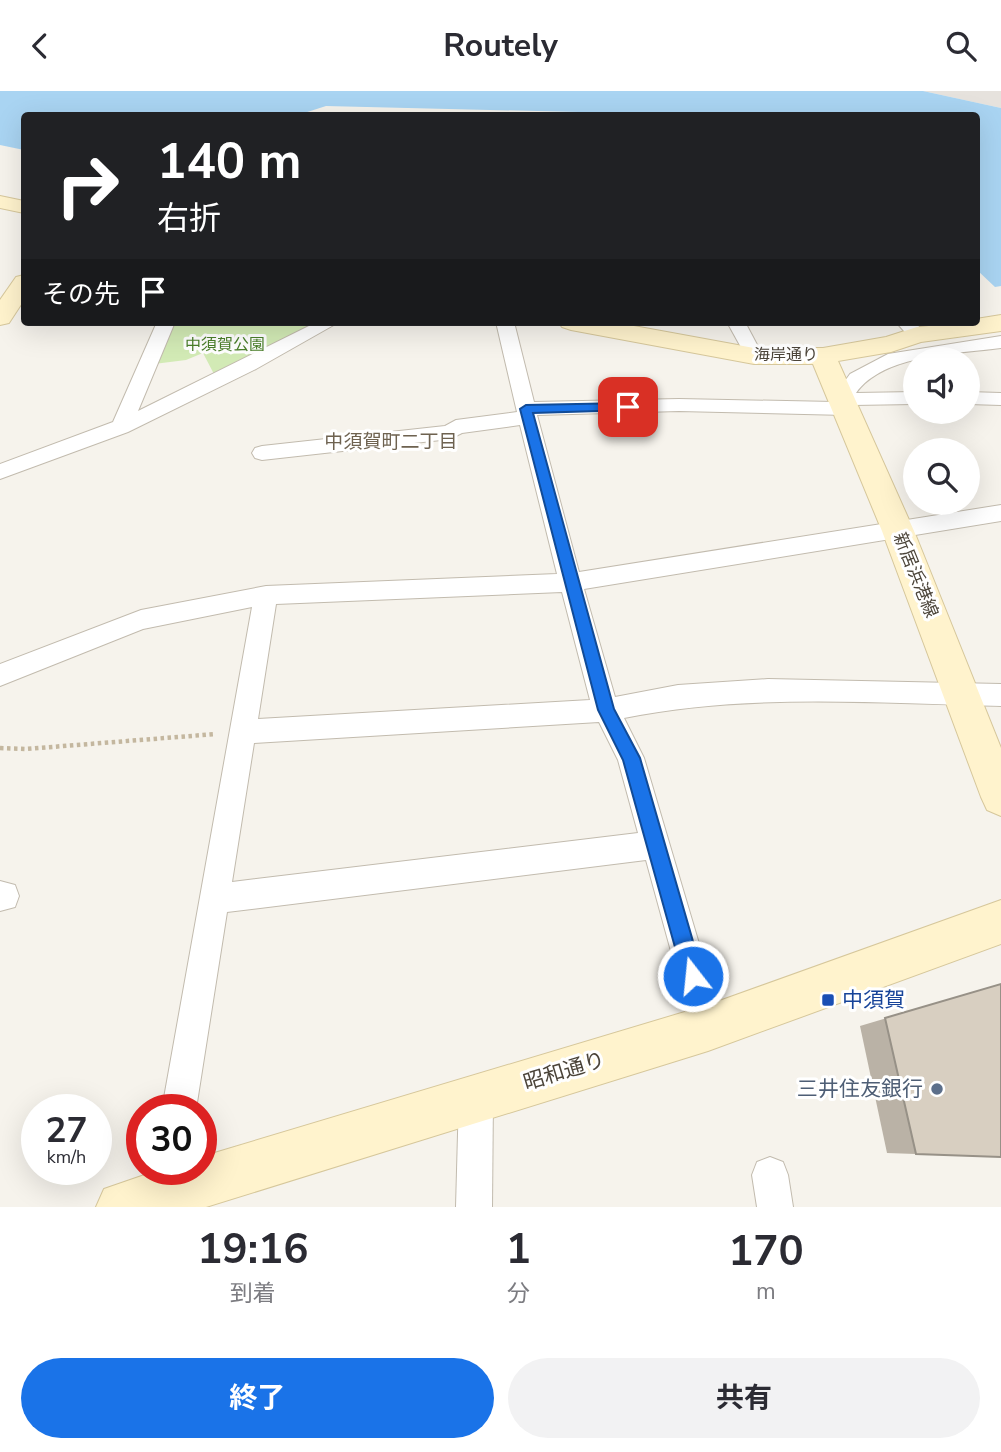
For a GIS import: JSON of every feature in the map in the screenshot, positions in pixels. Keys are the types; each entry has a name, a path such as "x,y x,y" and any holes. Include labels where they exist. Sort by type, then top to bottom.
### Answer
{"street":[{"path":"0,202 21,206"},
{"path":"0,318 17,286"},
{"name":"海岸通り","path":"980,324 1001,323"},
{"path":"121,427 164,326"},
{"path":"0,471 95,439 225,378 322,326"},
{"path":"506,326 606,710 631,758 709,1028"},
{"name":"海岸通り","path":"593,326 754,356 823,356 891,344 911,328 947,326"},
{"path":"738,326 754,356"},
{"path":"844,404 857,378 894,358 1001,342"},
{"name":"新居浜港線","path":"823,356 898,531 1001,797"},
{"path":"980,398 1001,399"},
{"path":"262,453 376,442 527,413 678,405 844,404 903,399"},
{"path":"0,675 141,620 267,595 572,582 1001,513"},
{"path":"181,1094 267,595"},
{"path":"244,732 606,710 678,696 768,690 1001,695"},
{"path":"215,899 654,845"},
{"name":"昭和通り","path":"154,1194 709,1028 1001,922"},
{"path":"474,1207 476,1097"}],"path":[{"path":"0,748 26,749 244,732"}],"shaded area":[{"path":"923,91 1001,91 1001,108"}],"green space":[{"name":"中須賀公園","path":"172,326 312,326 215,376 203,353 186,360 154,364"}],"water":[{"path":"0,91 923,91 1001,108 1001,286 995,287 980,273 980,112 578,112 326,106 307,112 21,112 21,149 0,145"}],"building":[{"name":"三井住友銀行","path":"1001,984 1001,1157 916,1154 885,1018"}],"place":[{"name":"中須賀","path":"828,1000"},
{"name":"三井住友銀行","path":"937,1089"}],"district":[{"name":"中須賀町二丁目","path":"391,442"}],"route":[{"path":"628,407 526,409 606,710 631,758 693,976"}]}
